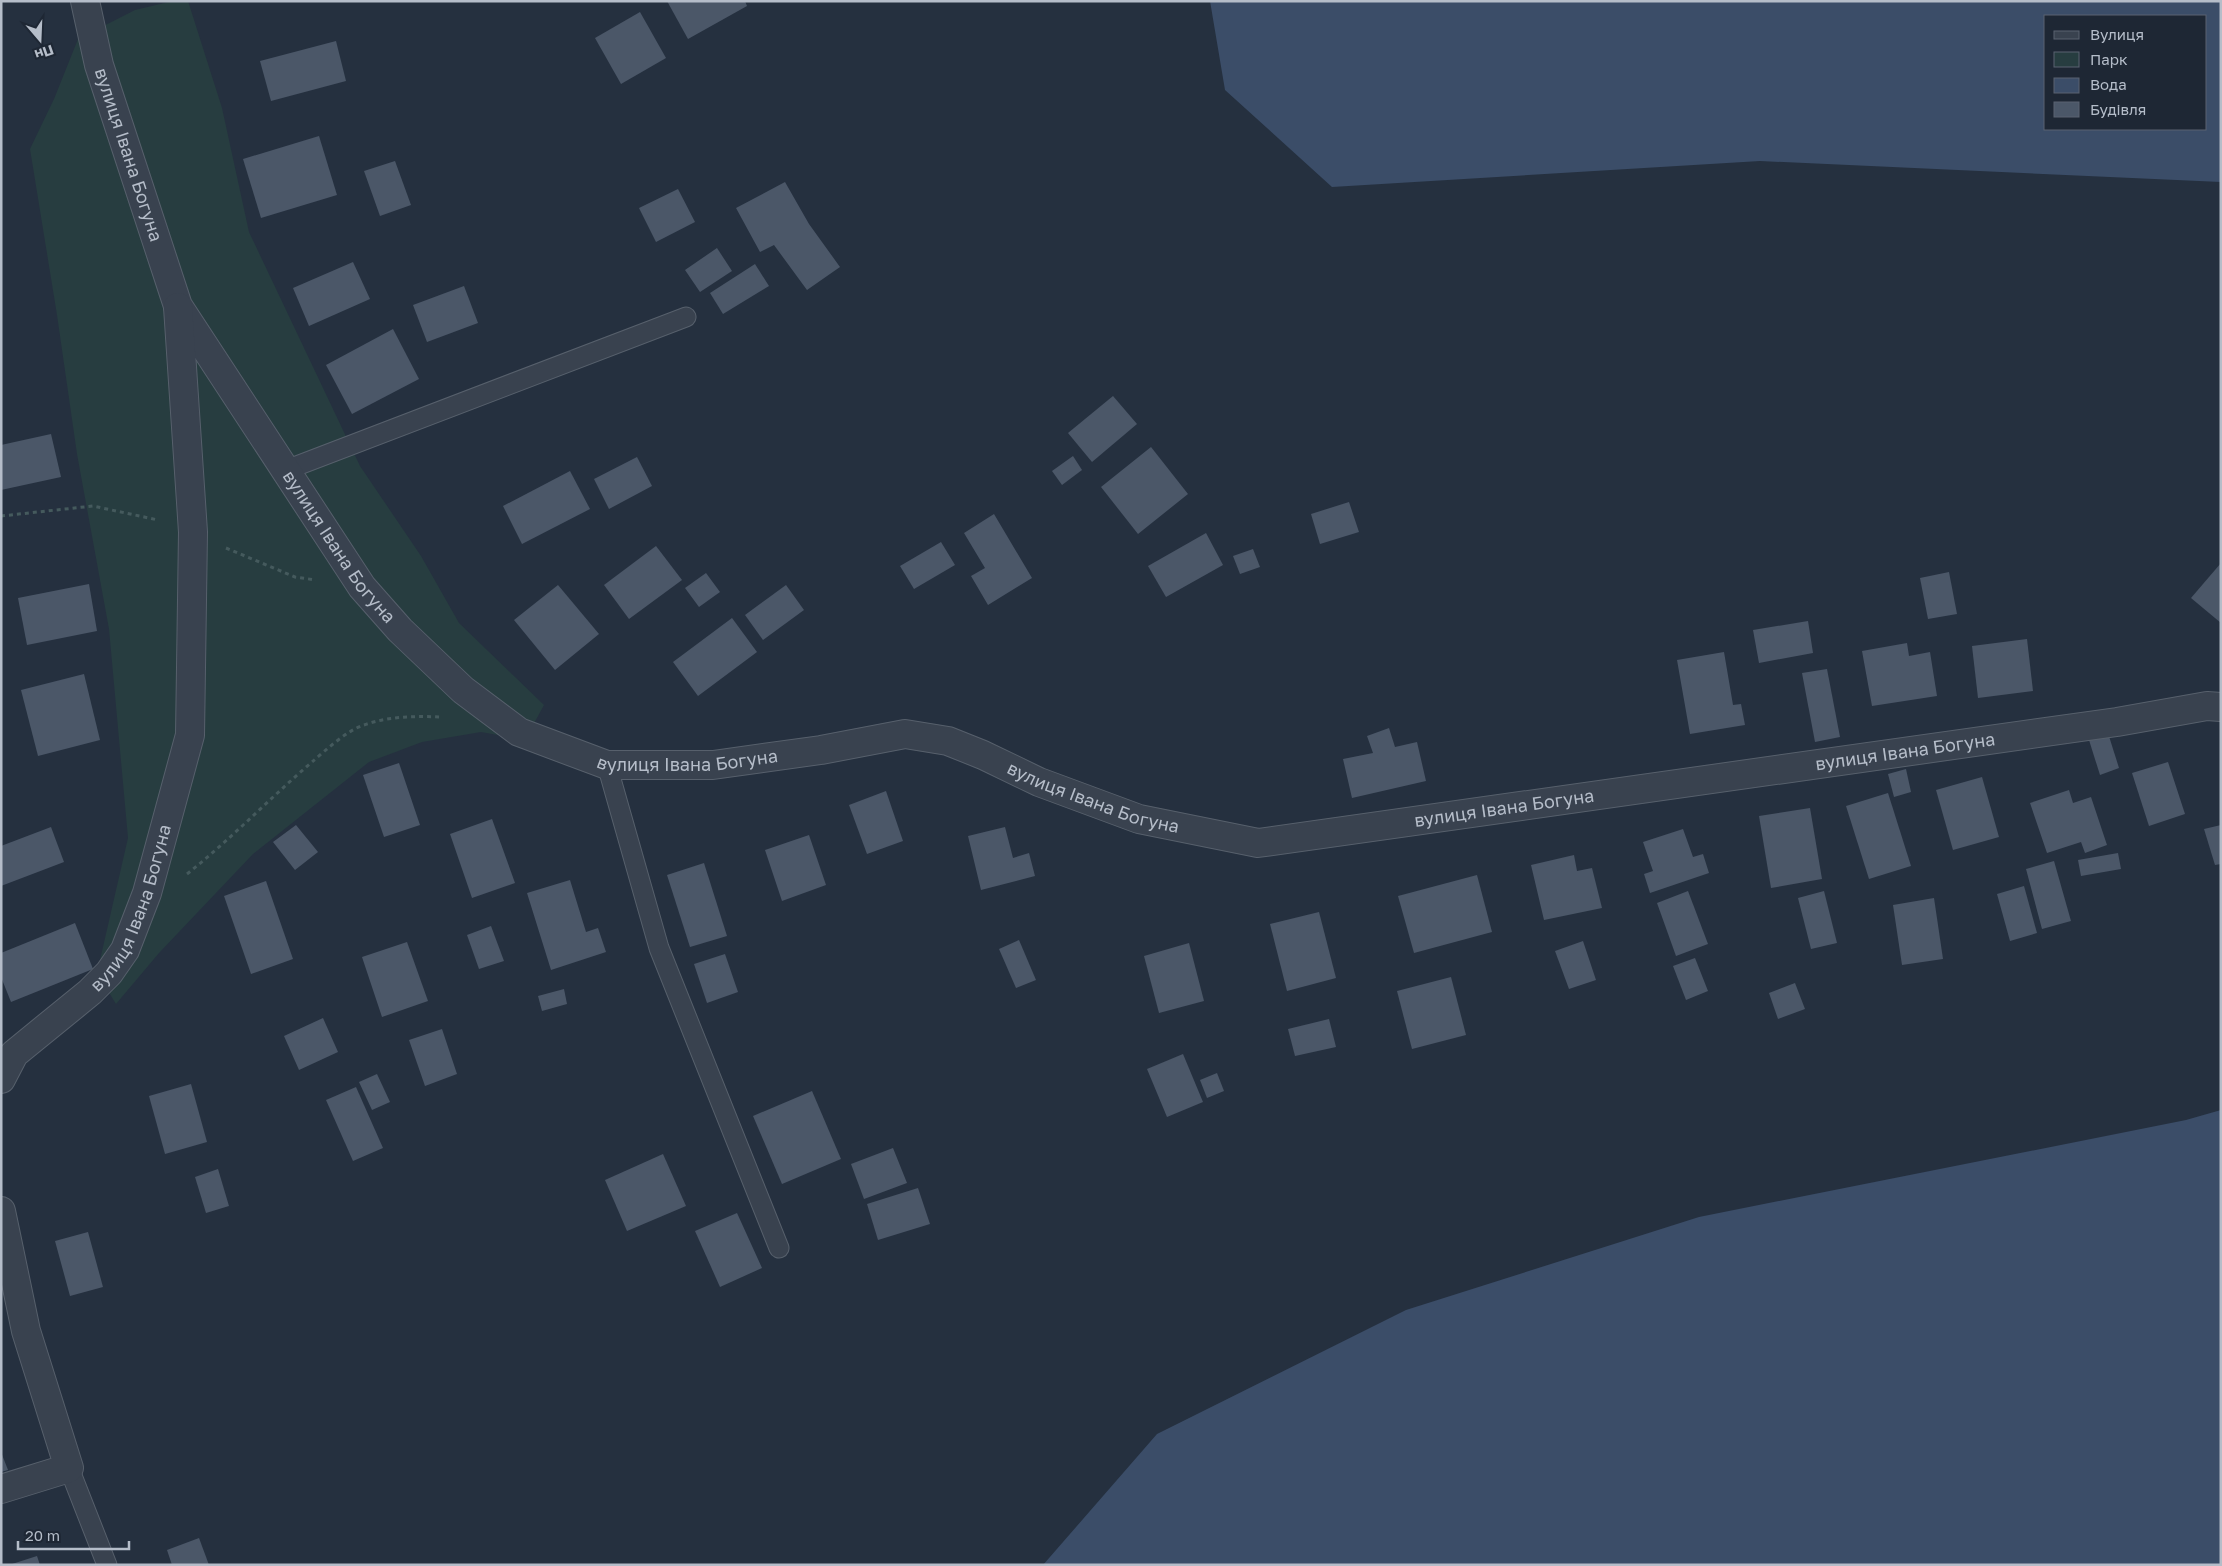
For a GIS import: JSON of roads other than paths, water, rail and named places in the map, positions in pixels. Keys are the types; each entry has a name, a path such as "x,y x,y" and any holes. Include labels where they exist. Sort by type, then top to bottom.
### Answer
{"street":[{"name":"вулиця Івана Богуна","path":"1,1079 14,1054 90,992 109,973 125,950 147,893 168,822 190,734 193,532 178,306 99,65 84,1"},
{"name":"вулиця Івана Богуна","path":"178,306 362,587 400,630 464,690 519,732 607,765 714,765 821,750 905,734 948,741 983,755 1038,782 1139,819 1258,843 2117,722 2207,706 2221,707"},
{"path":"1,1211 26,1331 68,1468 1,1490"}],"lane":[{"path":"286,470 686,317"},
{"path":"607,765 659,948 779,1248"},
{"path":"68,1468 107,1565"}],"water":[{"path":"1210,1 2221,1 2221,182 1760,161 1332,187 1225,90"},
{"path":"2221,1110 2221,1565 1043,1565 1157,1434 1406,1310 1699,1217 2186,1120"}]}
